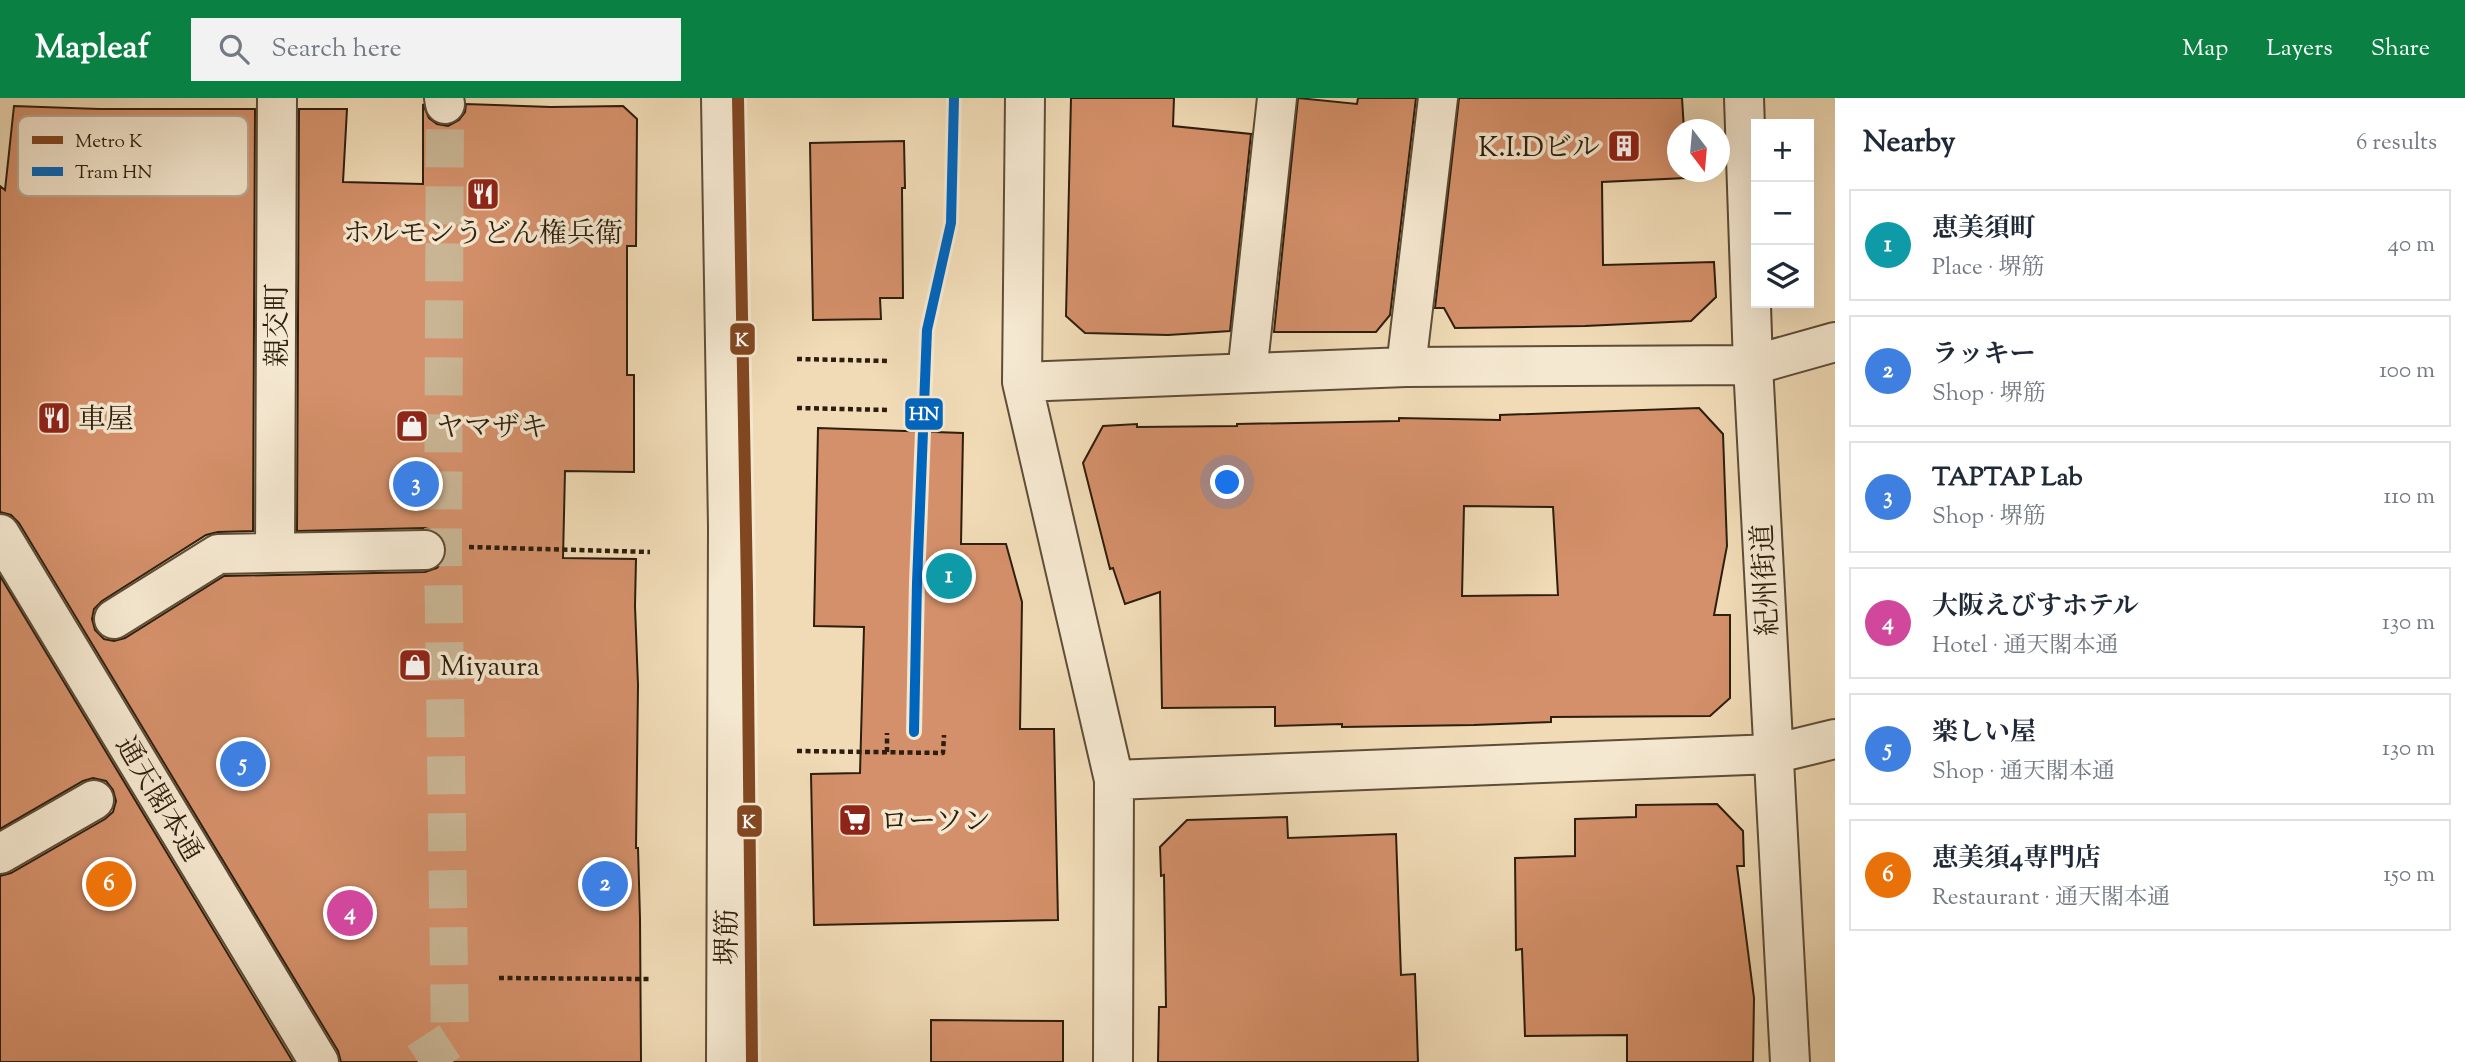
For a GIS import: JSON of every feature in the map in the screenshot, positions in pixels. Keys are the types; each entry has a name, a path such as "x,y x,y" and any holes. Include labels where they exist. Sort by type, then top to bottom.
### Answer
{"street":[{"name":"親交町","path":"275,552 277,98"},
{"name":"堺筋","path":"721,98 728,527 726,1062"},
{"path":"1025,98 1022,382 1114,780 1113,1062"},
{"path":"1247,373 1277,98"},
{"path":"1406,367 1438,98"},
{"name":"紀州街道","path":"1744,98 1754,365 1790,1062"},
{"path":"1022,382 1406,367 1754,365 1835,342"},
{"name":"通天閣本通","path":"0,534 319,1062"},
{"path":"114,619 218,554 441,548"},
{"path":"1114,780 1773,754 1835,739"},
{"path":"0,854 94,800"}],"path":[{"path":"797,359 890,361"},
{"path":"797,408 888,410"},
{"path":"441,548 650,551"},
{"path":"887,733 887,752"},
{"path":"797,751 943,753 944,734"},
{"path":"499,978 649,979"}],"building":[{"path":"1071,98 1174,98 1173,126 1251,134 1230,331 1168,335 1085,333 1066,316"},
{"path":"1298,98 1357,104 1358,98 1416,98 1390,315 1376,332 1274,332"},
{"path":"1459,98 1682,98 1683,119 1667,119 1667,179 1602,182 1603,265 1714,262 1716,297 1691,321 1455,328 1444,308 1435,308"},
{"path":"423,104 429,118 437,124 448,126 459,120 465,112 466,104 623,106 637,119 636,246 627,246 627,375 634,375 634,472 565,471 563,558 636,559 636,848 640,918 641,1062 341,1062 338,1051 19,523 11,515 0,512 0,186 5,190 14,106 255,109 253,531 206,535 102,601 94,609 92,619 95,630 104,639 114,641 125,638 224,576 425,572 437,568 444,560 447,549 443,538 435,531 425,528 297,531 299,109 347,109 343,182 423,184"},
{"path":"904,141 903,298 880,298 881,319 813,320 810,143"},
{"path":"1699,408 1723,434 1727,546 1714,615 1730,615 1730,698 1710,716 1551,717 1551,722 1342,727 1342,724 1275,726 1275,707 1162,708 1160,592 1125,604 1113,568 1110,569 1083,463 1103,426 1237,426 1399,421 1399,418 1500,420 1500,415","holes":["1464,506 1553,507 1558,595 1462,596"]},
{"path":"818,428 963,433 961,544 1006,544 1022,602 1020,729 1054,729 1058,920 814,925 811,774 860,773 864,627 814,626"},
{"path":"0,576 293,1062 0,1062 0,876 11,873 105,819 113,812 116,801 113,790 106,781 93,778 83,781 0,829"},
{"path":"1717,804 1743,831 1744,866 1737,866 1754,998 1753,1062 1627,1062 1627,1035 1525,1036 1522,949 1516,950 1515,858 1575,856 1575,819 1636,817 1636,805"},
{"path":"1287,817 1288,838 1396,834 1401,975 1415,974 1418,1062 1158,1062 1159,1007 1166,1007 1164,875 1161,876 1160,847 1187,820"},
{"path":"931,1020 1063,1021 1063,1062 931,1062"}],"tunnel":[{"path":"418,1062 450,1041 443,546 445,104"}],"metro line":[{"name":"K","path":"738,98 752,1062"}],"tram line":[{"name":"HN","path":"914,732 927,330 951,223 954,98"}],"place":[{"name":"K.I.Dビル","path":"1624,146"},
{"name":"ホルモンうどん権兵衛","path":"483,194"},
{"name":"車屋","path":"54,418"},
{"name":"ヤマザキ","path":"412,426"},
{"name":"TAPTAP Lab","path":"416,484"},
{"name":"恵美須町","path":"949,576"},
{"name":"Miyaura","path":"415,665"},
{"name":"楽しい屋","path":"243,764"},
{"name":"ローソン","path":"855,820"},
{"name":"恵美須4専門店","path":"109,884"},
{"name":"ラッキー","path":"605,884"},
{"name":"大阪えびすホテル","path":"350,913"}]}
